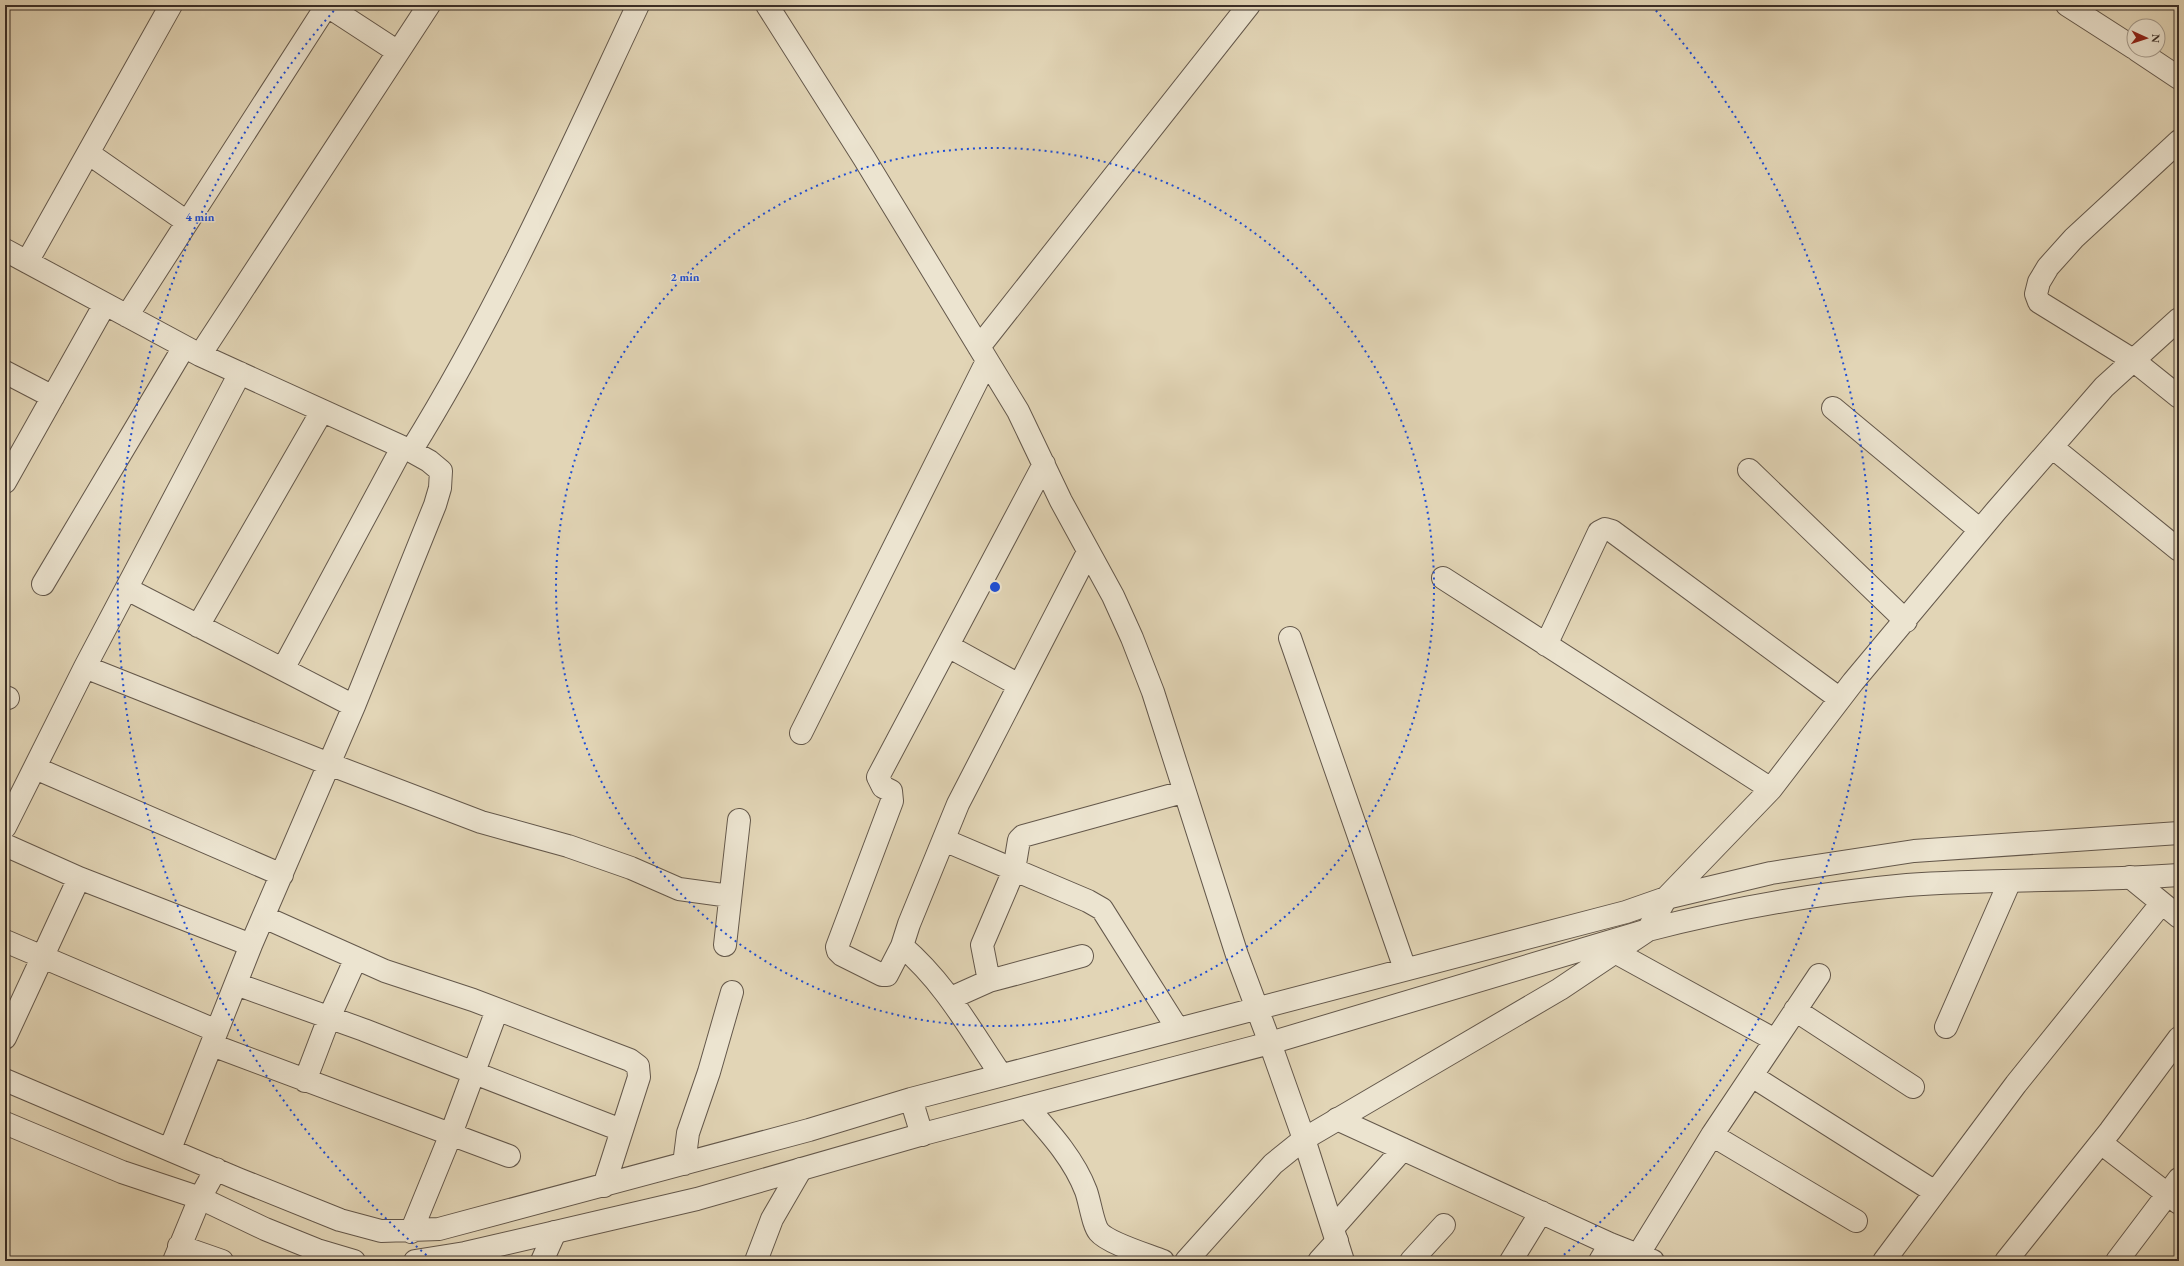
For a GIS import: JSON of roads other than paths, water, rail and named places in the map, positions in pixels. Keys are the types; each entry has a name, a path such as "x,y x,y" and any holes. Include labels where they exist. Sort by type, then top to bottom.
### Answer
{"street":[{"path":"26,262 171,5"},
{"path":"127,316 327,5 398,52"},
{"path":"43,584 192,351 429,5"},
{"path":"283,669 407,449 448,392 524,248 638,5"},
{"path":"767,5 864,158 1018,411 1061,501 1113,596 1132,638 1153,692 1237,955 1304,1139 1337,1243"},
{"path":"801,733 983,354 1249,5"},
{"path":"2067,5 2126,43"},
{"path":"2149,58 2179,78"},
{"path":"2179,141 2074,238 2048,267 2039,282 2036,294 2039,302 2133,360 2179,397"},
{"path":"88,153 187,222"},
{"path":"5,250 192,351 407,449 429,461 441,472 440,488 354,706 251,945 170,1149"},
{"path":"5,482 105,304"},
{"path":"1186,1261 1273,1164 1304,1139 1560,989 1615,952 1656,915 1771,789 1840,699 1980,530 2104,387 2179,319"},
{"path":"5,372 53,397"},
{"path":"5,827 85,667 240,373"},
{"path":"1833,408 1980,530"},
{"path":"198,626 322,411"},
{"path":"2052,447 2179,550"},
{"path":"1044,464 878,777 883,787 891,791 892,801 837,946 838,951 842,955 882,975 887,975 902,946 909,924 958,804 1088,552"},
{"path":"1749,470 1906,621"},
{"path":"1546,645 1599,532 1605,529 1612,531 1840,699"},
{"path":"1443,578 1771,789"},
{"path":"126,589 354,706"},
{"path":"1290,638 1405,969"},
{"path":"948,646 1019,685"},
{"path":"85,667 329,764 481,822 568,846 631,868 679,889 730,896"},
{"path":"35,768 282,875"},
{"path":"989,981 982,945 1014,870 1019,840 1023,836 1184,792"},
{"path":"725,945 739,820"},
{"path":"5,1123 122,1172 208,1183 381,1232 439,1230 808,1130 916,1116 1027,1107 1264,1026 1656,915 1771,873 1914,852 2179,833"},
{"path":"944,840 1088,901 1102,909 1178,1028"},
{"path":"5,845 79,878 251,945"},
{"path":"415,1261 464,1257 555,1232 697,1199 801,1169 1001,1075 1178,1028 1264,1026 1405,969 1626,912 1656,915 1710,914 1824,894 1908,885 2179,875"},
{"path":"2130,877 2161,904 2179,917"},
{"path":"5,1038 79,878"},
{"path":"1946,1027 2010,881"},
{"path":"1884,1261 2016,1084 2161,904"},
{"path":"264,917 385,970 630,1060 638,1066 639,1077 604,1186"},
{"path":"5,941 43,957 305,1081 509,1156"},
{"path":"902,946 923,964 951,998 1001,1075"},
{"path":"1615,952 1775,1040"},
{"path":"951,998 989,981 1082,956"},
{"path":"305,1081 329,1018 356,958"},
{"path":"1337,1119 1541,1212 1605,1252 1645,1258 1712,1135 1819,975"},
{"path":"236,984 474,1072 621,1130"},
{"path":"684,1164 688,1133 709,1072 732,992"},
{"path":"411,1232 451,1134 497,1010"},
{"path":"1796,1010 1913,1087"},
{"path":"2006,1261 2101,1143 2179,1038"},
{"path":"1752,1076 1935,1192"},
{"path":"5,1080 170,1149 208,1183 278,1234 317,1250 354,1261"},
{"path":"1027,1107 1054,1137 1076,1169 1086,1192 1098,1232 1108,1239 1163,1261"},
{"path":"1712,1135 1856,1221"},
{"path":"2101,1143 2175,1192 2117,1261"},
{"path":"1319,1261 1337,1243 1403,1149"},
{"path":"756,1261 772,1219 801,1169"},
{"path":"208,1183 177,1254 222,1261"},
{"path":"1511,1261 1541,1212"},
{"path":"1411,1261 1444,1225"},
{"path":"542,1261 555,1232"}]}
